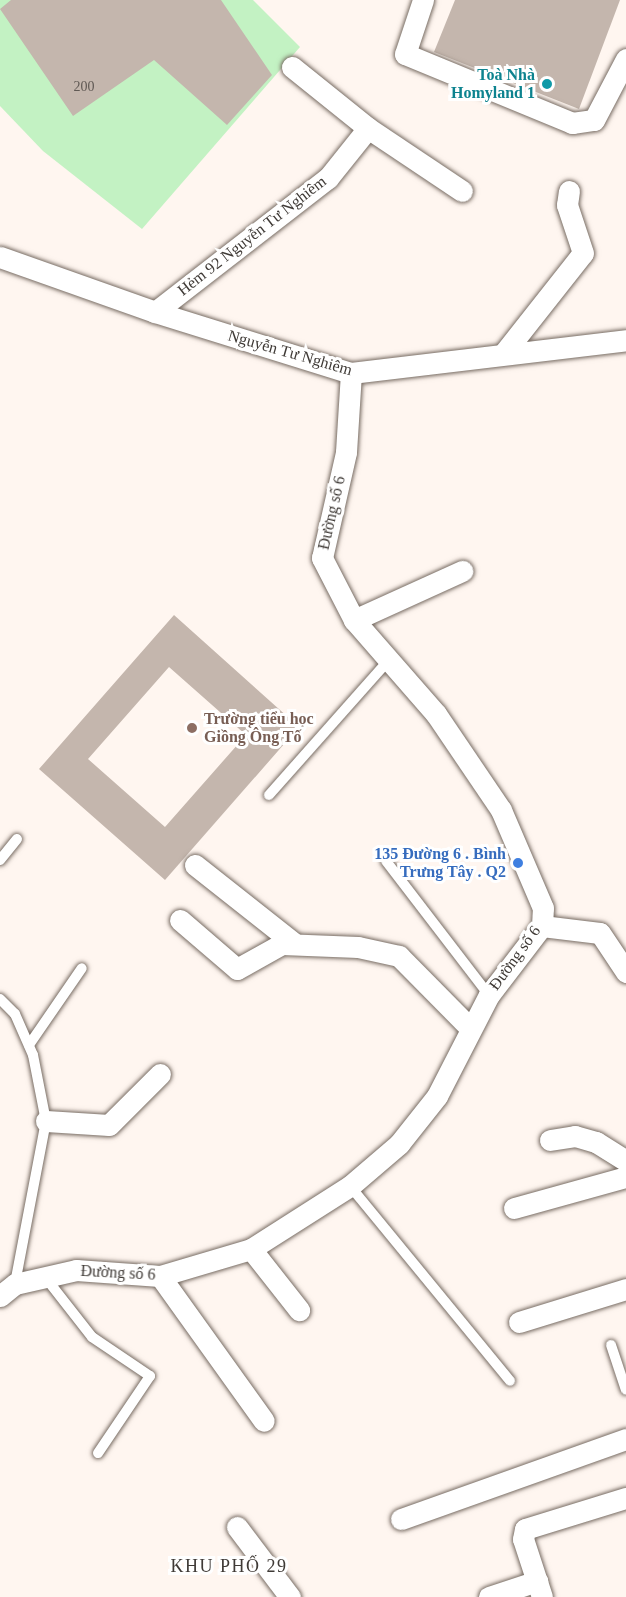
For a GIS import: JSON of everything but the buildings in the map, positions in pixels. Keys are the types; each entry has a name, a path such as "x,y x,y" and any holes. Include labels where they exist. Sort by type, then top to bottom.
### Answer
{"street":[{"path":"423,0 405,54 572,123 594,120 626,59"},
{"path":"292,67 368,128 462,191"},
{"name":"Hẻm 92 Nguyễn Tư Nghiêm","path":"155,312 328,178 368,128"},
{"path":"504,353 583,253 567,205 569,191"},
{"name":"Nguyễn Tư Nghiêm","path":"0,257 155,312 351,374 504,353 626,340"},
{"name":"Đường số 6","path":"8,1290 45,1277 76,1270 160,1276 251,1250 350,1186 399,1144 437,1096 469,1027 489,994 542,926 543,908 501,810 436,714 354,620 322,558 346,452 351,374"},
{"path":"354,620 462,571"},
{"path":"195,865 295,944"},
{"path":"180,920 237,969 282,944 358,947 399,956 469,1027"},
{"path":"542,926 600,933 626,972"},
{"path":"46,1121 109,1125 160,1074"},
{"path":"550,1140 575,1136 596,1142 626,1161"},
{"path":"514,1208 626,1177"},
{"path":"251,1250 299,1310"},
{"path":"160,1276 264,1421"},
{"path":"519,1322 626,1289"},
{"path":"401,1520 626,1439"},
{"path":"489,1597 540,1589 523,1539 525,1529 626,1498"},
{"path":"237,1527 290,1597"}],"lane":[{"path":"269,795 389,660"},
{"path":"0,860 17,839"},
{"path":"386,861 489,994"},
{"path":"29,1045 82,968"},
{"path":"0,999 15,1014 29,1045 46,1121 8,1290"},
{"path":"350,1186 510,1381"},
{"path":"45,1277 92,1337 150,1376 98,1453"},
{"path":"611,1345 626,1390"}],"green space":[{"path":"0,0 253,0 300,47 142,229 43,151 0,106"}],"place":[{"name":"Toà Nhà Homyland 1","path":"547,84"},
{"name":"Trường tiểu học Giồng Ông Tố","path":"192,728"},
{"name":"135 Đường 6 . Bình Trưng Tây . Q2","path":"518,863"}],"district":[{"name":"KHU PHỐ 29","path":"229,1566"}]}
